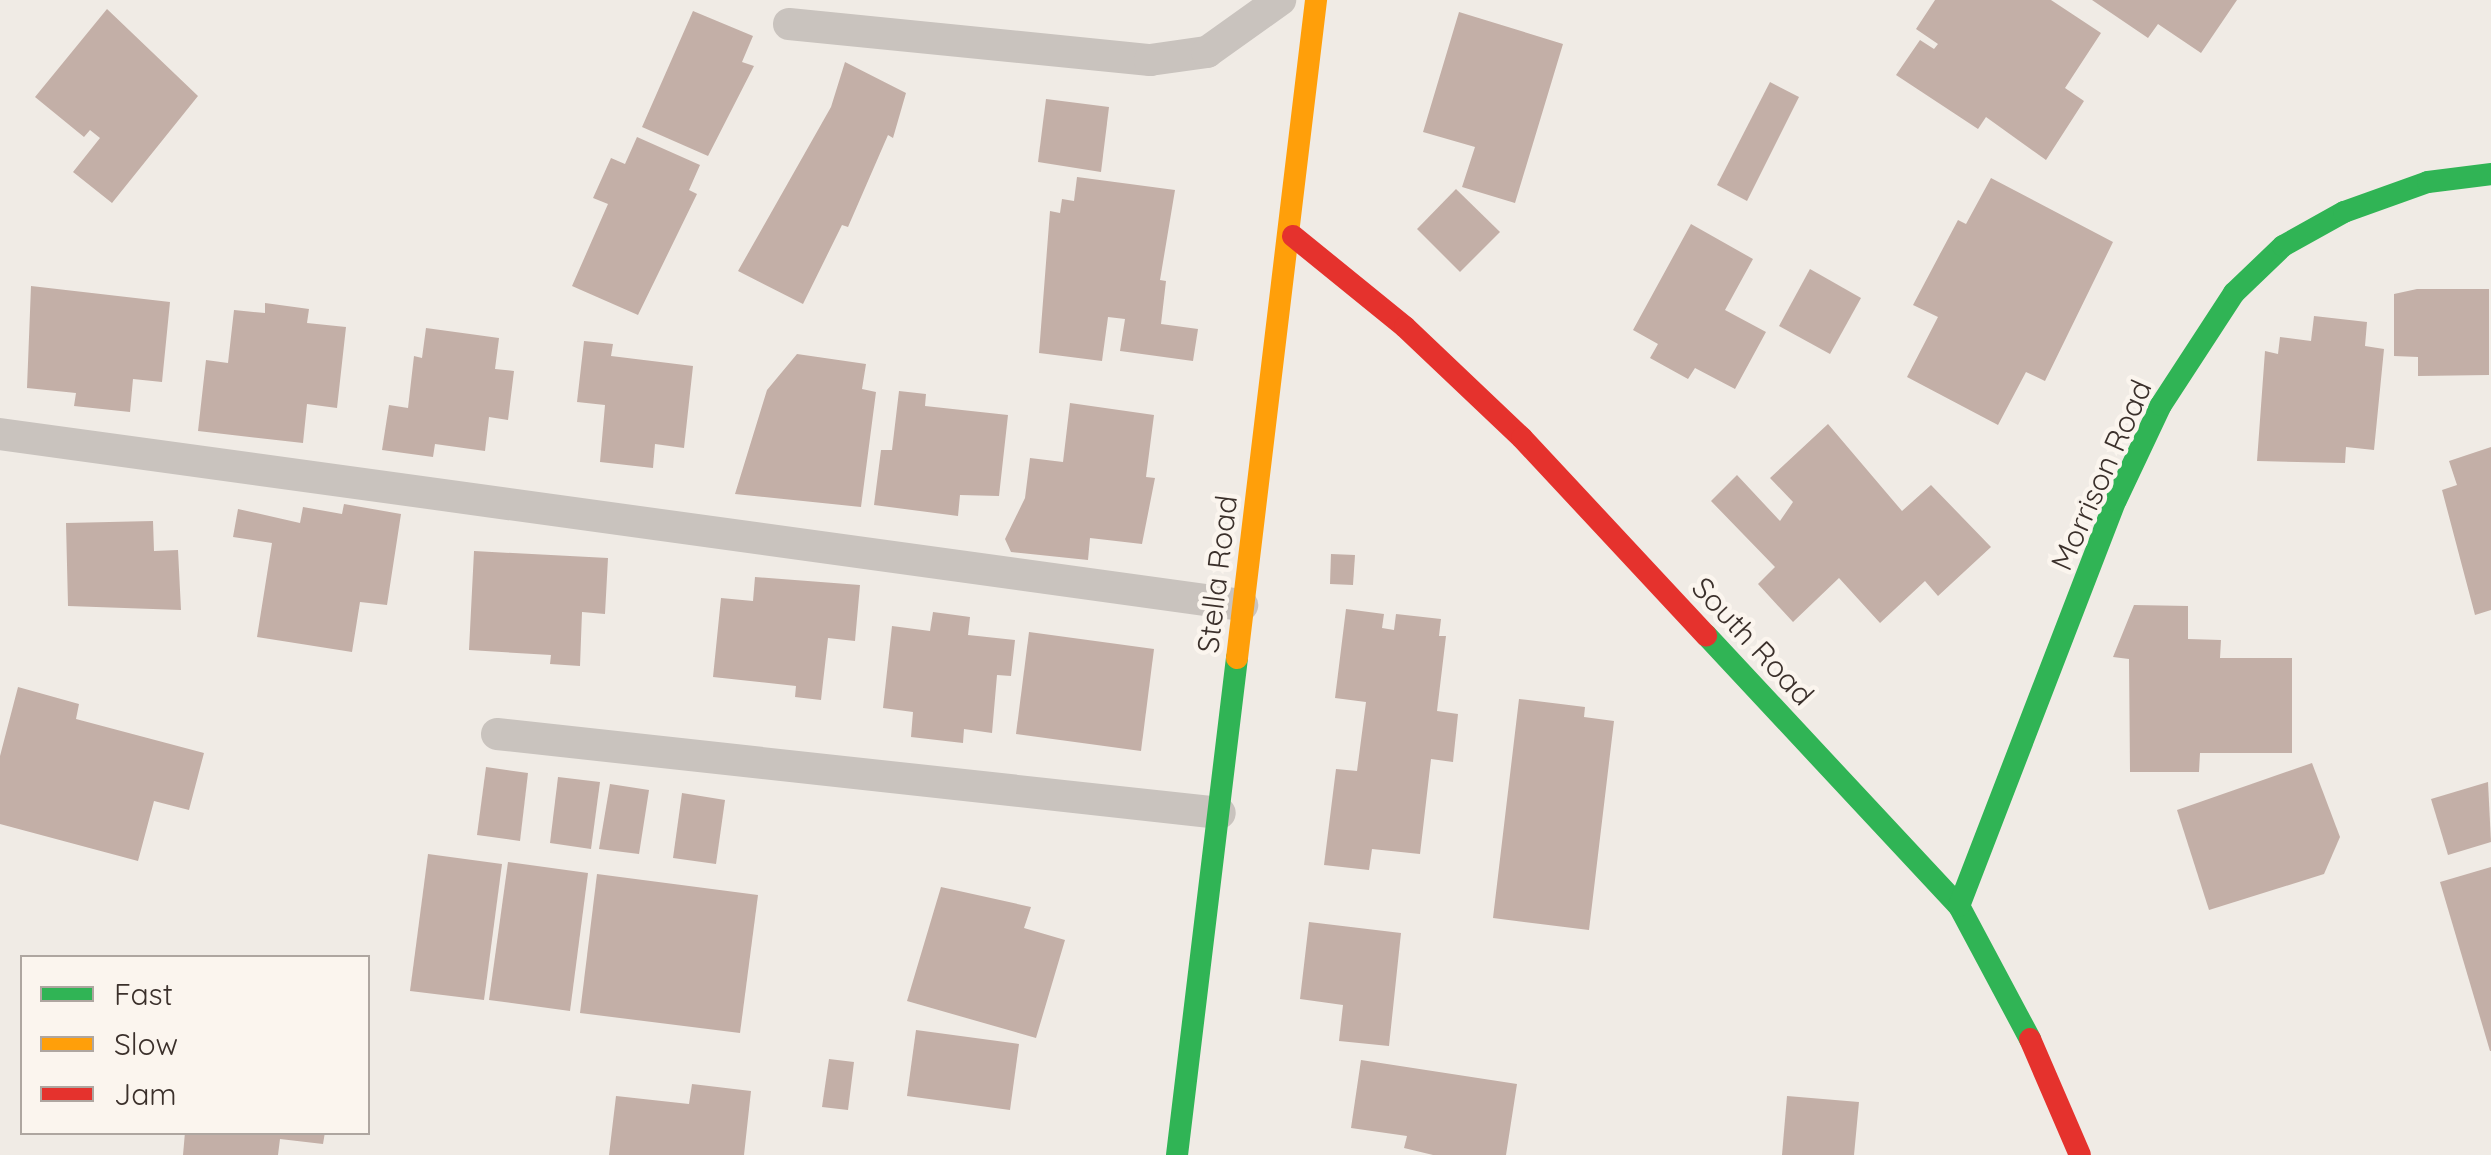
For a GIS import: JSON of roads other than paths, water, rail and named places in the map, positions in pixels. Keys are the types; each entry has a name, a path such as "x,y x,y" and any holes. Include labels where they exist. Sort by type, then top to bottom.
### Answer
{"street":[{"name":"Stella Road","path":"1177,1155 1242,605 1293,236 1316,0"},
{"name":"Morrison Road","path":"1959,906 2116,500 2161,404 2234,293 2282,246 2344,212 2428,182 2491,174"},
{"name":"South Road","path":"1293,236 1405,327 1522,438 1959,906 2014,1002 2080,1155"}],"lane":[{"path":"789,24 1150,60 1207,52 1280,0"},
{"path":"0,434 1242,605"},
{"path":"498,734 1220,813"}]}
